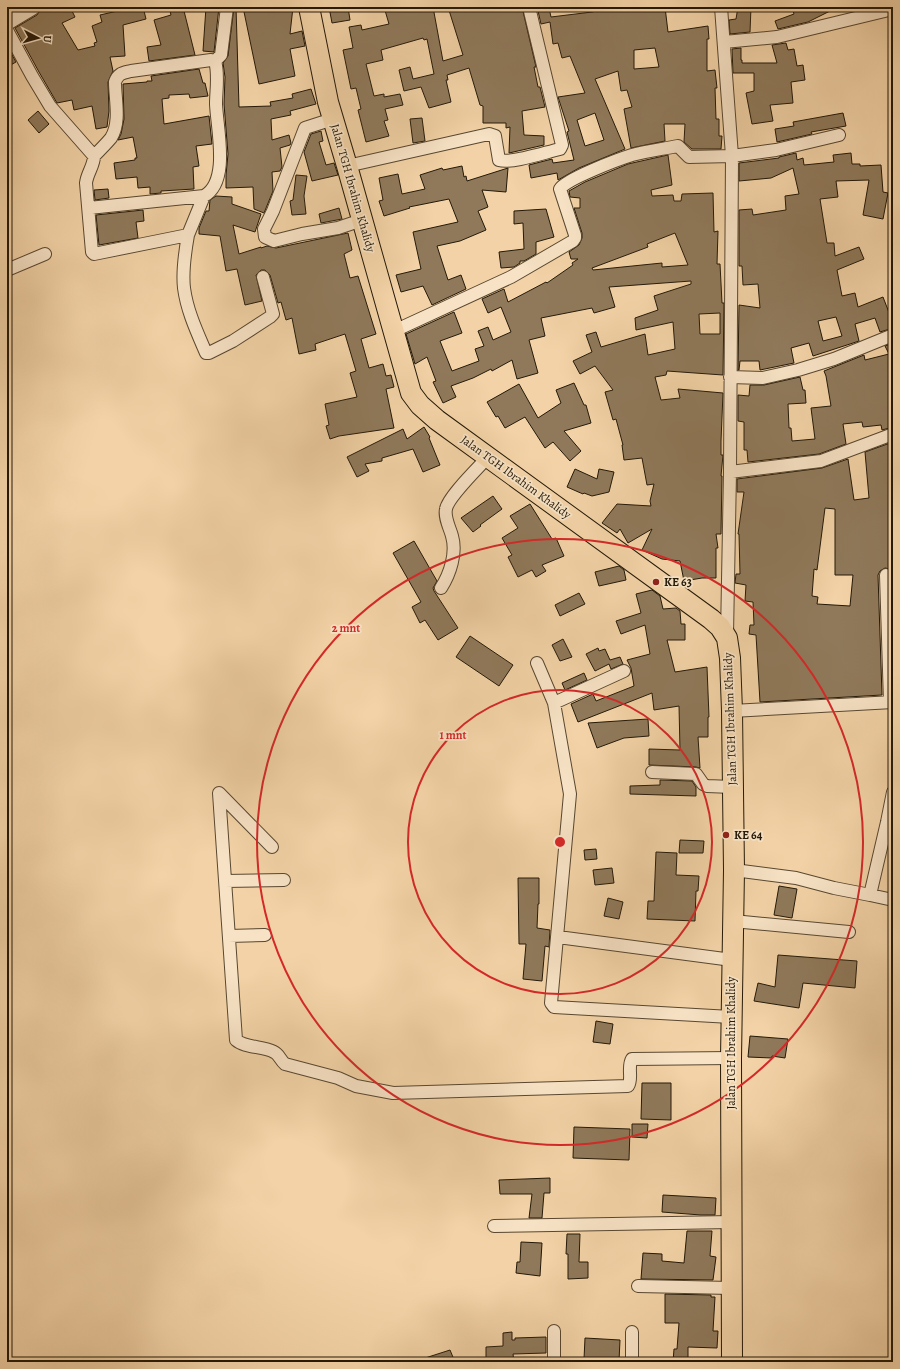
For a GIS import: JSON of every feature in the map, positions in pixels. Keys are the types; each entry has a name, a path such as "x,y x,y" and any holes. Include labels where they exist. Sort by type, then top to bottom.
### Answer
{"main road":[{"name":"Jalan TGH Ibrahim Khalidy","path":"309,7 328,102 411,393 420,405 437,420 711,619 720,627 727,638 730,658 732,711 734,870 730,1058 732,1362"}],"street":[{"path":"7,22 32,7"},
{"path":"89,208 204,196 214,188 220,167 215,61 221,55 227,7"},
{"path":"347,166 489,134 495,136 499,160 502,161 515,160 560,149 562,145 529,7"},
{"path":"721,7 732,156 730,472 727,638"},
{"path":"724,42 777,37 893,9"},
{"path":"7,30 50,106 94,156"},
{"path":"188,235 94,254 92,252 86,183 94,161 94,156 112,137 115,130 116,77 120,74 131,71 211,60 215,61"},
{"path":"333,119 305,128 273,211 264,229 265,237 274,241 302,234 338,228 362,220"},
{"path":"394,331 512,277 573,241 575,235 560,189 564,185 590,172 632,155 678,146 689,157 732,156 776,150 839,135"},
{"path":"204,196 188,235 183,272 184,288 189,311 206,353 209,353 233,341 273,314 263,277"},
{"path":"7,270 45,254"},
{"path":"730,377 763,378 798,370 834,359 893,335"},
{"path":"730,472 821,461 893,434"},
{"path":"441,588 446,580 451,564 454,544 446,510 449,502 488,457"},
{"path":"732,711 891,702 886,575"},
{"path":"537,663 554,703 570,794 551,1004 554,1007 731,1017"},
{"path":"554,703 624,671"},
{"path":"652,772 696,774 703,784 707,786 732,787"},
{"path":"870,894 893,792"},
{"path":"272,847 219,793 237,1040 273,1051 285,1064 338,1078 356,1086 394,1093 628,1086 630,1083 630,1062 632,1059 730,1058"},
{"path":"734,870 796,878 834,888 870,894 893,900"},
{"path":"225,880 284,880"},
{"path":"733,921 848,932"},
{"path":"229,936 265,935"},
{"path":"558,937 732,960"},
{"path":"494,1226 731,1222"},
{"path":"638,1286 731,1288"},
{"path":"554,1331 554,1362"},
{"path":"632,1332 632,1362"}],"building":[{"path":"42,7 70,7 75,17 62,23 78,50 95,46 94,43 97,42 92,26 102,22 100,15 135,7 143,7 146,19 123,25 125,56 110,57 113,71 108,82 109,111 107,127 96,129 92,106 74,110 72,100 57,103 15,28 37,15"},
{"path":"169,7 181,7 182,12 184,11 195,55 149,61 147,47 161,45 154,20 171,15"},
{"path":"206,7 219,7 214,52 203,51"},
{"path":"234,7 236,7 239,107 271,106 270,102 293,98 292,94 311,89 316,104 290,111 291,115 271,119 272,140 289,135 291,143 290,145 280,148 282,167 280,171 272,172 273,191 264,213 254,209 253,187 226,188 228,154 224,104 225,77 223,63 228,56"},
{"path":"243,7 265,9 265,7 293,7 290,34 302,31 305,46 290,49 295,76 259,84"},
{"path":"329,7 348,7 350,20 332,23"},
{"path":"384,7 433,7 443,61 463,55 448,7 522,7 536,67 534,67 538,87 540,87 545,107 522,111 524,135 544,136 544,145 509,153 510,127 506,128 506,123 483,123 483,106 480,105 469,68 447,75 448,80 446,80 451,102 429,108 421,87 404,91 399,70 410,67 413,79 434,74 427,39 424,40 423,38 381,50 383,60 366,64 374,96 384,94 384,97 400,94 403,105 385,109 388,120 384,121 389,136 366,142 358,110 361,109 356,88 351,89 343,50 353,48 349,27 361,25 362,30 389,24"},
{"path":"613,7 615,9 629,7 665,7 668,32 708,26 709,39 707,39 707,71 715,70 717,88 715,88 716,119 719,119 719,136 722,136 721,149 692,149 684,142 685,124 664,124 665,141 631,148 624,109 632,107 627,90 621,91 618,71 595,79 625,149 579,168 558,180 557,173 531,178 529,165 552,159 553,163 574,160 567,132 569,131 558,97 585,93 570,56 562,58 558,43 553,44 550,22 541,24 538,11 549,8 551,17 592,12","holes":["655,48 659,67 634,69 634,50","595,113 604,140 585,146 577,120"]},
{"path":"738,7 751,7 750,32 730,34 729,20 736,19"},
{"path":"801,7 838,7 808,22 778,29 775,21 794,14 793,11"},
{"path":"786,43 788,50 794,49 797,66 803,65 805,80 791,82 793,103 770,105 773,121 752,124 746,93 754,91 754,73 733,73 732,49 741,48 742,63 777,63 772,45"},
{"path":"7,46 16,62 7,67"},
{"path":"199,69 203,83 205,83 208,96 190,98 189,94 169,95 169,98 162,99 164,124 209,116 212,144 196,146 199,166 193,167 194,189 161,191 161,193 150,194 150,187 138,188 137,177 116,179 114,163 135,160 135,158 137,158 133,137 118,140 121,134 124,119 123,84 147,82 152,81 151,76"},
{"path":"38,111 49,124 39,133 28,120"},
{"path":"843,113 846,126 811,132 812,134 777,142 775,129 794,126 793,122"},
{"path":"422,118 425,141 413,143 410,119"},
{"path":"321,131 323,141 319,142 326,165 334,163 338,175 312,181 304,152 311,134"},
{"path":"796,153 797,160 803,158 804,165 834,162 833,155 851,153 852,164 860,164 860,166 881,165 883,192 888,193 883,219 863,215 869,180 836,181 838,197 820,199 827,243 834,243 835,256 859,247 864,259 837,270 842,296 855,293 858,307 883,297 893,323 893,328 880,332 875,318 855,324 859,341 813,356 809,343 791,348 794,363 760,370 759,361 740,361 738,370 739,305 760,308 758,284 743,285 742,266 739,266 739,210 752,209 753,215 786,210 785,196 799,194 793,168 771,178 739,181 739,163","holes":["836,317 842,336 823,341 818,321"]},
{"path":"668,155 672,185 651,190 652,196 673,195 674,201 681,201 682,194 713,193 714,232 718,231 717,264 720,264 722,303 724,303 723,375 667,371 666,375 655,377 661,400 680,398 678,389 723,393 721,441 721,455 723,455 721,476 721,534 716,534 718,548 716,548 716,578 702,578 684,581 680,561 662,559 642,550 652,529 628,543 620,529 617,533 602,523 617,504 651,506 650,501 654,484 647,485 642,458 624,460 623,445 616,419 613,420 605,392 613,390 595,366 580,374 573,361 592,352 586,335 596,332 601,347 645,334 648,355 675,349 673,322 636,330 635,318 658,310 654,296 691,284 691,281 609,287 615,307 594,313 592,308 541,318 545,336 529,340 538,373 517,379 512,360 492,371 491,369 473,378 451,386 456,397 443,403 433,382 436,381 427,357 415,364 406,334 454,312 462,333 440,341 452,371 479,361 475,349 484,346 478,331 488,327 493,340 511,332 501,307 488,313 482,299 504,289 508,302 546,282 547,283 573,265 572,263 578,259 571,259 569,252 579,245 582,238 582,233 574,208 580,208 580,198 570,197 569,191 585,182 628,164","holes":["675,233 688,265 662,267 662,263 593,270 592,268 648,247 647,244","720,313 720,334 700,334 699,314"]},
{"path":"462,166 464,177 466,176 467,181 508,168 506,192 482,190 488,207 478,211 486,230 460,241 437,246 448,280 461,275 466,289 432,305 423,286 401,292 396,275 421,269 413,232 458,222 449,199 409,207 410,208 384,216 379,201 383,200 379,178 398,174 402,194 425,189 420,175 442,168 443,170"},
{"path":"296,175 307,176 304,196 306,214 292,215 290,201 293,200"},
{"path":"108,189 109,198 95,200 94,190"},
{"path":"216,196 232,197 232,204 261,214 255,232 233,225 239,254 261,247 267,246 276,248 348,233 352,250 344,254 350,278 358,276 376,334 361,339 369,368 383,364 386,376 391,375 394,387 386,389 394,428 339,436 330,439 326,426 329,425 325,404 357,397 350,373 356,371 345,334 315,344 316,350 299,354 292,318 286,320 281,302 278,303 270,275 265,270 261,270 256,275 262,301 245,305 237,269 226,271 220,236 199,234 199,228 206,211 209,211 210,200"},
{"path":"339,208 342,219 321,223 319,214"},
{"path":"546,209 554,237 536,242 536,254 524,261 520,261 520,263 514,267 501,268 499,252 524,249 523,223 514,224 514,211"},
{"path":"143,210 144,221 136,222 138,238 99,245 96,215"},
{"path":"893,343 893,427 882,430 881,425 863,427 862,422 843,424 846,444 819,454 748,462 747,450 744,450 744,422 738,421 738,395 749,396 750,385 764,385 800,377 803,390 805,390 806,403 788,404 789,428 791,428 792,441 815,439 811,408 831,406 824,371 864,355 865,360 889,354 885,346"},
{"path":"574,383 584,405 586,405 591,423 564,431 581,451 570,461 553,442 545,448 525,417 505,428 487,402 519,384 538,418 561,403 556,390"},
{"path":"424,427 430,437 429,438 440,465 423,472 413,449 382,458 382,461 365,464 369,471 357,477 347,457 403,429 407,439"},
{"path":"893,442 893,541 889,556 893,556 893,573 890,569 885,568 880,571 878,575 882,695 760,702 756,635 749,634 750,625 754,625 753,602 745,601 746,585 735,583 736,574 740,574 738,534 744,492 737,492 737,479 822,468 848,459 854,500 869,498 865,452","holes":["825,508 835,509 835,575 853,575 850,606 817,604 818,597 812,596 814,569 817,570"]},
{"path":"575,469 597,479 599,469 614,472 609,492 592,496 567,487"},
{"path":"493,496 502,509 473,532 461,518"},
{"path":"530,504 552,539 556,538 564,556 542,565 546,571 536,577 532,570 518,577 508,557 512,555 502,538 518,528 510,516"},
{"path":"414,541 437,581 433,588 434,591 458,628 438,640 425,620 420,623 412,607 421,602 393,553"},
{"path":"619,566 624,570 626,580 599,586 595,572"},
{"path":"652,590 660,596 663,609 676,608 680,611 681,624 685,624 685,640 667,640 675,672 707,667 709,717 708,737 698,737 700,768 649,765 649,749 680,750 679,706 654,710 652,693 578,722 571,704 593,694 596,701 634,686 631,668 627,660 650,654 645,625 621,634 616,621 641,613 636,594"},
{"path":"579,593 585,604 560,616 555,605"},
{"path":"470,636 513,665 499,686 456,657"},
{"path":"563,639 572,657 560,661 552,645"},
{"path":"598,648 599,651 605,649 610,660 620,657 623,664 611,669 609,664 595,671 586,654"},
{"path":"584,673 587,680 565,690 562,683"},
{"path":"648,719 649,736 624,738 597,748 588,723"},
{"path":"660,780 692,781 696,787 696,796 630,794 630,786 660,785"},
{"path":"680,840 704,841 703,853 679,853"},
{"path":"596,849 597,859 585,860 584,850"},
{"path":"656,852 677,853 676,875 699,876 698,891 696,891 695,921 647,919 648,901 654,901"},
{"path":"612,868 614,883 595,885 593,870"},
{"path":"518,878 539,878 537,928 550,930 549,947 545,946 542,981 523,979 526,944 519,944"},
{"path":"779,886 797,889 792,918 774,915"},
{"path":"608,898 623,902 619,919 604,916"},
{"path":"778,955 857,961 855,988 803,983 799,1008 754,1001 758,983 775,987"},
{"path":"596,1021 613,1024 610,1044 593,1042"},
{"path":"750,1036 788,1039 785,1058 772,1056 772,1058 748,1057"},
{"path":"642,1083 671,1083 671,1120 641,1119"},
{"path":"632,1124 648,1124 647,1138 632,1137"},
{"path":"574,1127 630,1129 629,1160 573,1158"},
{"path":"550,1178 550,1193 544,1193 542,1218 529,1218 532,1194 500,1194 499,1180"},
{"path":"663,1195 716,1198 715,1215 662,1212"},
{"path":"687,1231 712,1231 710,1256 716,1257 713,1280 641,1279 643,1253 662,1254 662,1261 684,1263"},
{"path":"567,1234 580,1234 579,1262 588,1262 588,1278 568,1279 568,1254 566,1254"},
{"path":"521,1242 542,1243 540,1276 516,1273 517,1262 520,1262"},
{"path":"665,1294 711,1295 711,1297 715,1297 713,1331 718,1331 717,1348 688,1347 688,1362 673,1362 674,1349 677,1349 679,1323 665,1323"},
{"path":"512,1332 512,1340 515,1340 515,1338 546,1337 546,1353 513,1354 514,1362 504,1362 504,1358 486,1359 486,1347 503,1346 503,1333"},
{"path":"585,1338 620,1340 619,1361 584,1359"},
{"path":"450,1350 455,1362 420,1362 419,1360"}],"place":[{"name":"KE 63","path":"656,582"},
{"name":"KE 64","path":"726,835"}]}
